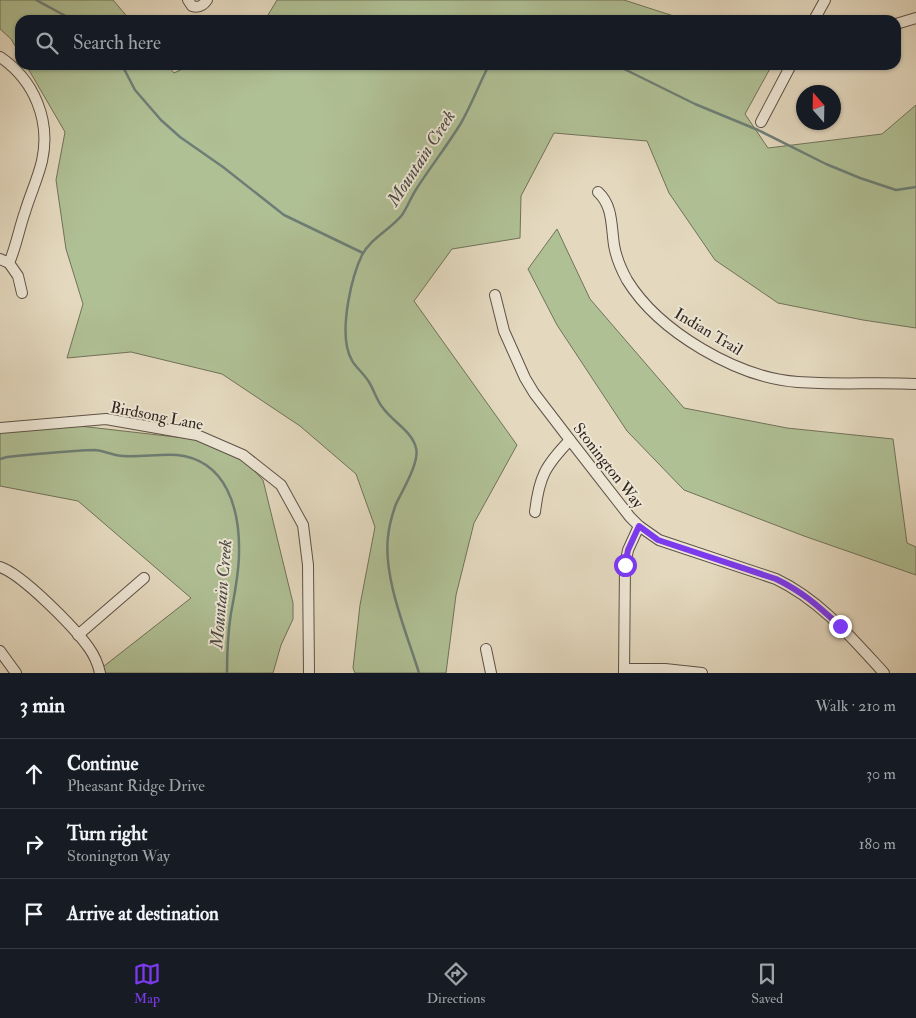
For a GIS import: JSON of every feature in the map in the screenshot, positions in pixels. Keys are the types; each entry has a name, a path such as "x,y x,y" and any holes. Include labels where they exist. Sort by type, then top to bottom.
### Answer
{"street":[{"path":"188,0 192,6 198,7 203,5 206,0"},
{"path":"817,15 825,0"},
{"path":"901,22 916,18"},
{"path":"0,57 15,68"},
{"path":"17,70 31,88 41,114 44,135 44,150 39,172 4,261 18,276 22,293"},
{"path":"762,122 788,70"},
{"name":"Indian Trail","path":"598,192 605,199 610,210 616,253 625,276 645,304 687,339 734,365 784,380 812,383 916,384"},
{"name":"Stonington Way","path":"495,295 504,331 518,364 534,394 610,493 639,526 658,540 776,579 792,587 815,603 840,626 884,673"},
{"name":"Birdsong Lane","path":"0,428 106,419 197,435 242,455 281,485 303,525 308,564 310,673"},
{"path":"535,512 541,477 556,454 570,440"},
{"path":"639,526 628,550 625,565 624,671 664,668 702,673"},
{"path":"0,567 12,572 28,585 78,635 94,657 100,673"},
{"path":"78,635 144,578"},
{"path":"486,649 491,673"},
{"path":"0,651 16,673"}],"green space":[{"path":"0,0 113,0 126,15 15,15 15,46 0,29"},
{"path":"277,0 624,0 670,15 268,15"},
{"path":"29,70 171,70 174,73 180,70 769,70 745,114 768,148 882,134 916,105 916,328 863,320 778,303 715,260 669,193 647,141 554,133 521,196 520,238 452,249 414,301 517,445 474,523 456,595 446,673 355,673 353,668 360,605 375,527 356,474 300,426 222,374 131,352 67,358 83,304 66,249 56,180 65,132"},
{"path":"557,229 590,299 684,408 787,428 893,439 907,543 916,547 916,575 804,536 684,490 627,431 557,325 528,269"},
{"path":"71,425 228,443 263,480 293,603 293,619 281,645 273,673 100,673 99,670 191,598 78,501 0,486 0,427"}],"waterway":[{"path":"36,0 64,15"},
{"path":"125,70 135,90 161,120 180,137 223,167 284,215 363,253"},
{"name":"Mountain Creek","path":"419,673 392,588 387,553 388,533 392,516 413,468 417,454 416,448 411,437 381,405 366,377 351,359 346,337 348,300 362,255 370,244 402,215 417,188 461,123 487,70"},
{"name":"Mountain Creek","path":"626,70 695,104 758,130 826,164 860,178 896,190 916,187"},
{"name":"Mountain Creek","path":"0,459 94,450 123,456 177,455 194,459 208,466 219,477 227,490 233,504 239,537 238,568 227,650 227,673"}],"route":[{"path":"625,565 628,550 639,526 658,540 776,579 809,598 840,626"}]}
